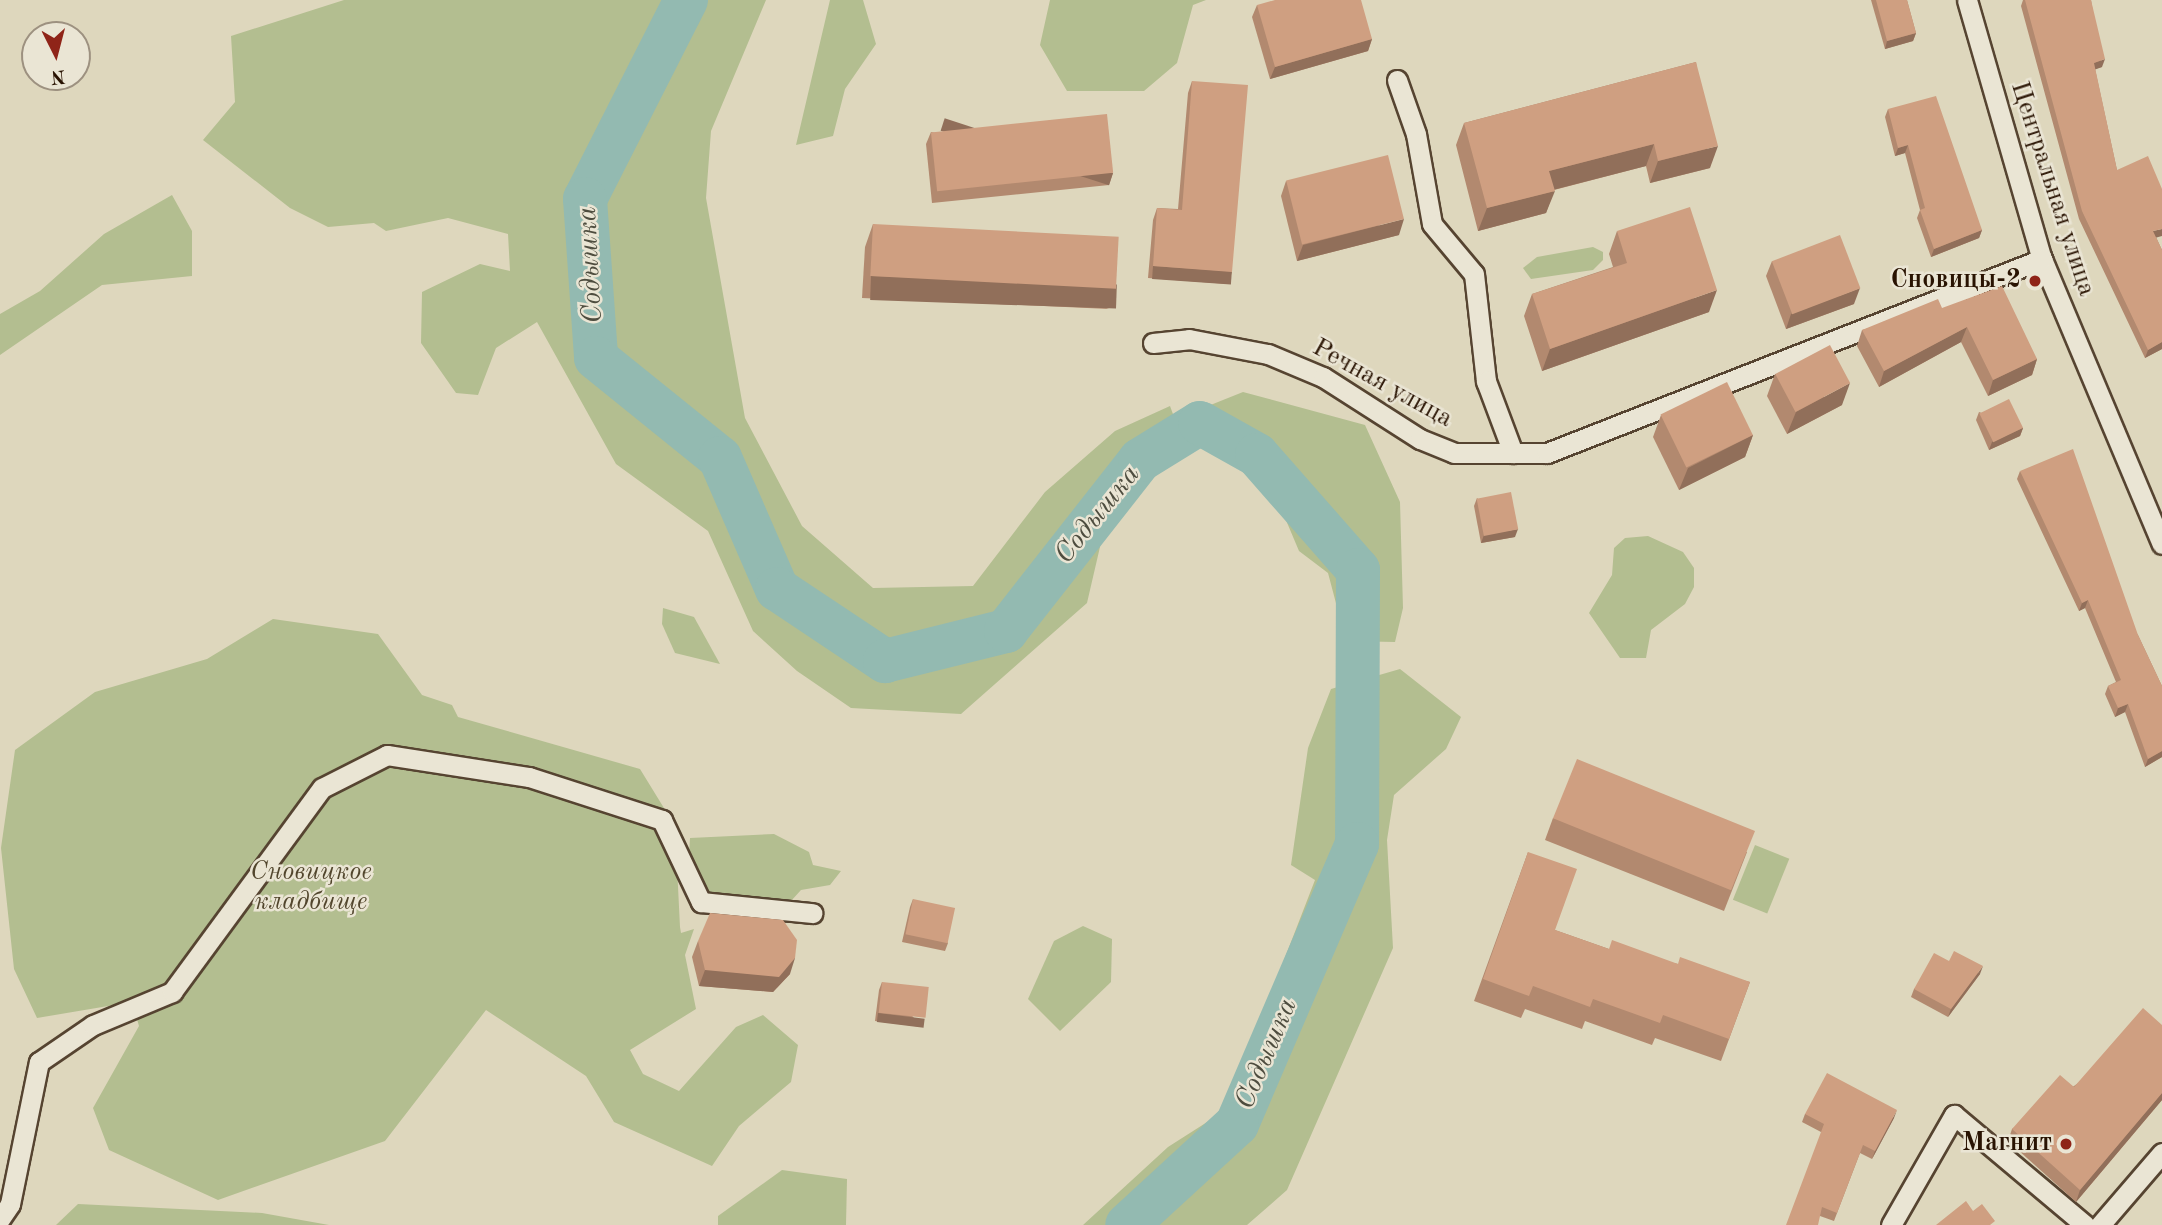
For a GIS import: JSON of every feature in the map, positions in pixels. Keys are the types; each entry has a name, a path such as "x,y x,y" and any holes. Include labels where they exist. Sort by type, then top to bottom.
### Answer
{"street":[{"name":"Центральная улица","path":"1967,0 2042,259 2162,544"},
{"path":"1397,80 1416,134 1432,225 1474,274 1486,382 1513,453"},
{"name":"Речная улица","path":"1153,343 1189,339 1268,354 1322,377 1420,439 1454,453 1547,453 2042,259"},
{"path":"0,1219 10,1204 39,1062 93,1025 172,992 322,788 387,755 529,777 662,820 701,902 812,913"},
{"path":"1891,1225 1954,1115 2085,1225"},
{"path":"2100,1225 2162,1153"}],"green space":[{"path":"344,0 766,0 711,131 706,198 745,418 802,526 873,588 973,586 1045,492 1115,431 1170,406 1177,425 1122,452 1087,603 961,714 851,708 797,671 753,631 708,531 616,464 537,322 496,348 478,395 456,393 421,343 422,292 480,264 510,271 508,234 448,218 386,231 374,223 328,227 290,208 203,140 235,102 231,36"},
{"path":"830,0 863,0 876,44 845,89 833,136 796,145"},
{"path":"1050,0 1206,0 1193,5 1177,63 1144,91 1067,91 1040,45"},
{"path":"172,195 192,231 192,276 102,285 0,355 0,314 40,291 104,234"},
{"path":"1593,247 1603,252 1603,260 1593,270 1531,279 1523,268 1537,257"},
{"path":"1243,392 1365,425 1400,502 1403,608 1395,642 1346,641 1328,573 1299,551 1280,506 1198,410"},
{"path":"1648,536 1683,552 1694,568 1694,587 1685,604 1651,630 1646,658 1620,658 1589,613 1612,575 1614,548 1625,538"},
{"path":"663,608 694,617 720,664 675,653 662,624"},
{"name":"Сновицкое кладбище","path":"273,619 378,634 422,695 452,705 458,717 640,769 675,826 681,933 694,929 685,955 696,1009 630,1050 643,1074 679,1091 736,1027 763,1015 798,1045 791,1082 739,1126 712,1166 614,1122 586,1076 486,1010 385,1141 218,1200 109,1150 93,1108 139,1026 132,1002 37,1018 14,969 1,848 15,750 95,692 207,659"},
{"path":"1400,669 1461,717 1446,749 1394,795 1387,840 1393,948 1287,1190 1247,1225 1083,1225 1168,1147 1226,1110 1315,880 1291,865 1308,748 1331,689"},
{"path":"774,834 809,852 813,865 841,871 830,885 801,890 791,901 709,901 688,872 690,838"},
{"path":"1755,845 1789,859 1767,914 1733,900"},
{"path":"1083,926 1112,939 1111,982 1060,1031 1028,999 1054,941"},
{"path":"782,1170 847,1179 846,1225 718,1225 718,1216"},
{"path":"78,1204 262,1213 329,1225 56,1225"}],"building":[{"path":"1275,0 1361,0 1372,39 1275,67 1257,5"},
{"path":"1876,0 1907,0 1916,33 1887,41"},
{"path":"2025,0 2091,0 2105,59 2094,63 2117,170 2148,156 2162,189 2162,229 2153,231 2162,250 2162,342 2148,350 2082,211"},
{"path":"1696,62 1718,146 1658,161 1654,144 1549,171 1555,191 1487,208 1464,123"},
{"path":"1192,81 1248,85 1232,272 1153,266 1157,208 1182,210"},
{"path":"1936,96 1982,230 1934,249 1920,210 1925,208 1908,145 1898,148 1888,109"},
{"path":"1107,114 1113,173 937,191 931,133"},
{"path":"1388,155 1404,219 1302,244 1286,180"},
{"path":"1690,207 1717,290 1550,349 1532,294 1627,263 1617,231"},
{"path":"873,224 1119,237 1116,289 870,276"},
{"path":"1840,235 1860,288 1792,314 1772,261"},
{"path":"2002,286 2037,359 1993,380 1967,327 1884,371 1862,330 1938,299 1942,308"},
{"path":"1830,345 1850,383 1795,412 1775,374"},
{"path":"1727,382 1753,435 1686,467 1660,414"},
{"path":"2009,399 2023,428 1993,442 1979,413"},
{"path":"2073,449 2138,635 2162,686 2162,751 2148,759 2128,704 2118,708 2108,686 2121,680 2088,600 2082,603 2020,471"},
{"path":"1511,492 1518,529 1484,536 1477,499"},
{"path":"1577,759 1755,831 1731,890 1553,818"},
{"path":"1528,852 1577,869 1555,930 1609,949 1612,940 1678,964 1680,957 1750,982 1729,1039 1663,1015 1660,1023 1593,999 1590,1007 1533,986 1529,996 1483,979"},
{"path":"913,899 955,908 948,943 906,934"},
{"path":"710,913 783,920 797,940 795,958 779,977 705,970 698,941"},
{"path":"1954,951 1983,966 1951,1009 1914,989 1934,953 1949,961"},
{"path":"882,982 929,987 926,1018 879,1013"},
{"path":"2143,1008 2162,1025 2162,1093 2080,1190 2012,1129 2060,1075 2074,1087"},
{"path":"1827,1073 1897,1110 1875,1151 1863,1145 1837,1213 1822,1207 1818,1225 1786,1225 1824,1124 1805,1114"},
{"path":"1966,1201 1973,1211 1982,1204 1995,1221 1990,1225 1936,1225"}],"waterway":[{"name":"Содышка","path":"686,0 585,199 596,358 720,458 777,589 885,661 1006,631 1140,460 1200,423 1257,455 1358,570 1357,844 1237,1124 1127,1225"}],"place":[{"name":"Сновицы-2","path":"2035,281"},
{"name":"Магнит","path":"2066,1144"}]}
